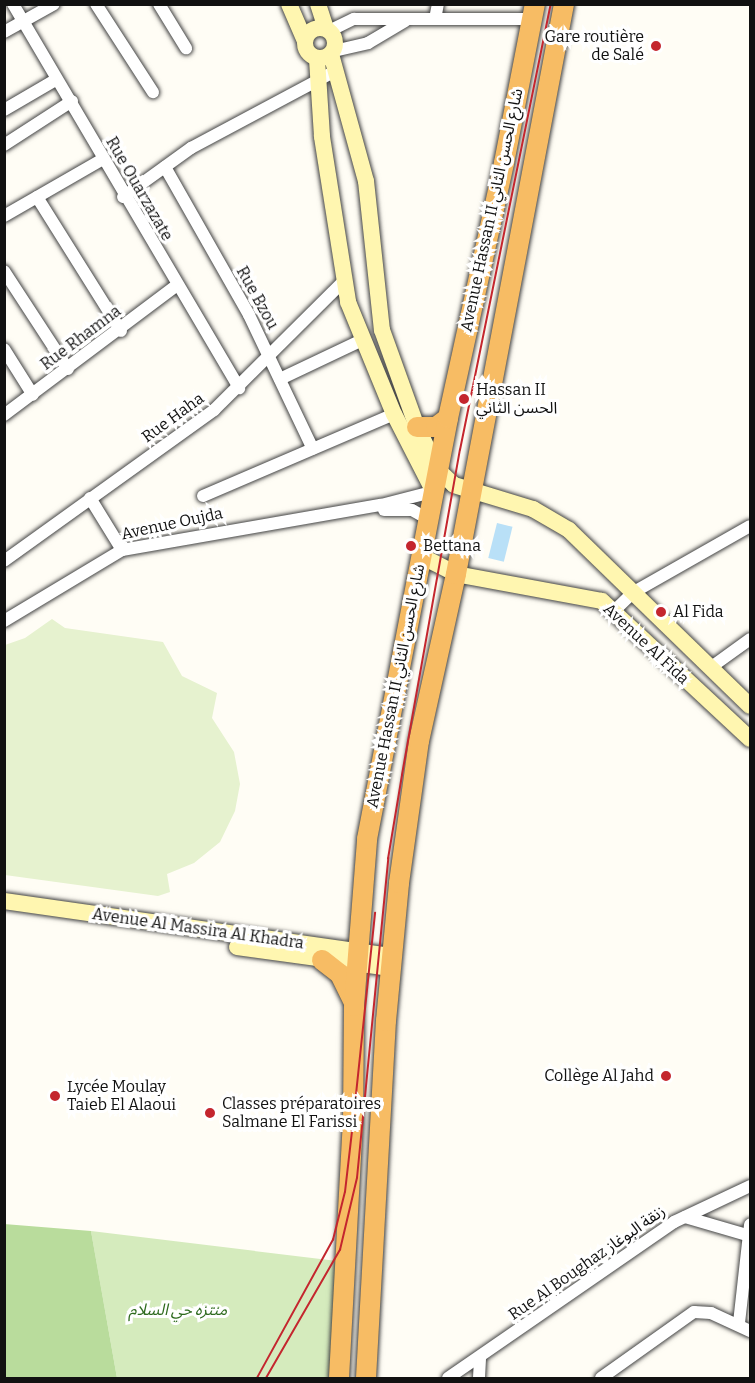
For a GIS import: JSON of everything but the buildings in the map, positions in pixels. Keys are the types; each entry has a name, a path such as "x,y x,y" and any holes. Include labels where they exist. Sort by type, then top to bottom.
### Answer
{"highway":[{"name":"Avenue Hassan II شارع الحسن الثاني","path":"366,1378 392,962 419,741 456,574 462,488 564,4"},
{"name":"Avenue Hassan II شارع الحسن الثاني","path":"339,1378 354,1123 354,1006 367,839 448,418 534,12"},
{"path":"417,426 436,427 448,418"},
{"path":"322,960 347,984 354,1006"}],"main road":[{"path":"289,4 309,54 327,55"},
{"path":"318,4 328,30 336,42 327,55 316,82 344,281 362,340 394,414 434,492"},
{"path":"305,41 314,29 328,30"},
{"path":"327,55 335,71 366,181 382,330 417,426 438,470 462,488"},
{"name":"Avenue Al Fida","path":"462,488 551,518 634,592 750,706"},
{"name":"Avenue Al Fida","path":"421,556 456,574 588,596 614,611 707,702 750,739"},
{"path":"707,702 726,683"},
{"name":"Avenue Al Massira Al Khadra","path":"4,901 357,959 392,962"},
{"name":"Avenue Al Massira Al Khadra","path":"4,912 322,960 357,959"}],"street":[{"name":"Rue Ouarzazate","path":"13,4 72,101 123,197 239,388"},
{"path":"4,32 24,23 54,4"},
{"path":"96,4 153,92"},
{"path":"159,4 186,48"},
{"path":"384,4 390,23"},
{"path":"435,19 438,4"},
{"path":"328,30 344,21 390,23 534,12"},
{"path":"327,55 368,42 390,23"},
{"path":"123,197 165,167 335,71"},
{"path":"4,110 57,79"},
{"path":"4,145 72,101"},
{"path":"4,216 103,159"},
{"name":"Rue Bzou","path":"165,167 249,315 313,449"},
{"path":"37,197 120,331"},
{"path":"4,271 68,369"},
{"name":"Rue Haha","path":"4,561 239,388 344,281"},
{"name":"Rue Rhamna","path":"4,415 120,331 176,286"},
{"path":"280,379 362,340"},
{"path":"4,349 33,395"},
{"path":"203,496 394,414"},
{"name":"Avenue Oujda","path":"4,621 122,550 365,508 462,488"},
{"path":"90,498 122,550"},
{"name":"Avenue Oujda","path":"365,508 412,510 428,519"},
{"path":"614,611 634,592 750,526"},
{"path":"710,668 750,639"},
{"name":"Rue Al Boughaz زنقة البوغاز","path":"448,1378 685,1216 750,1186"},
{"path":"685,1216 750,1236"},
{"path":"739,1323 750,1225"},
{"path":"601,1378 694,1312 704,1311 739,1323 750,1331"},
{"path":"478,1378 480,1357"}],"green space":[{"path":"52,619 65,628 163,642 182,676 217,693 212,718 234,752 240,784 235,811 220,842 194,863 167,874 170,892 158,896 5,875 5,645 25,638"},
{"path":"4,1224 91,1231 117,1378 5,1378"},
{"name":"منتزه حي السلام","path":"91,1231 337,1261 330,1378 117,1378"}],"water":[{"path":"497,523 513,527 504,562 488,558"}],"tram line":[{"path":"266,1378 340,1250 357,1178 388,859 460,450 551,4"},
{"path":"257,1378 333,1240 345,1192 375,913"}],"place":[{"name":"Gare routière de Salé","path":"656,46"},
{"name":"Hassan II الحسن الثاني","path":"464,399"},
{"name":"Bettana","path":"411,546"},
{"name":"Al Fida","path":"661,612"},
{"name":"Collège Al Jahd","path":"666,1076"},
{"name":"Lycée Moulay Taieb El Alaoui","path":"55,1096"},
{"name":"Classes préparatoires Salmane El Farissi","path":"210,1113"}]}
